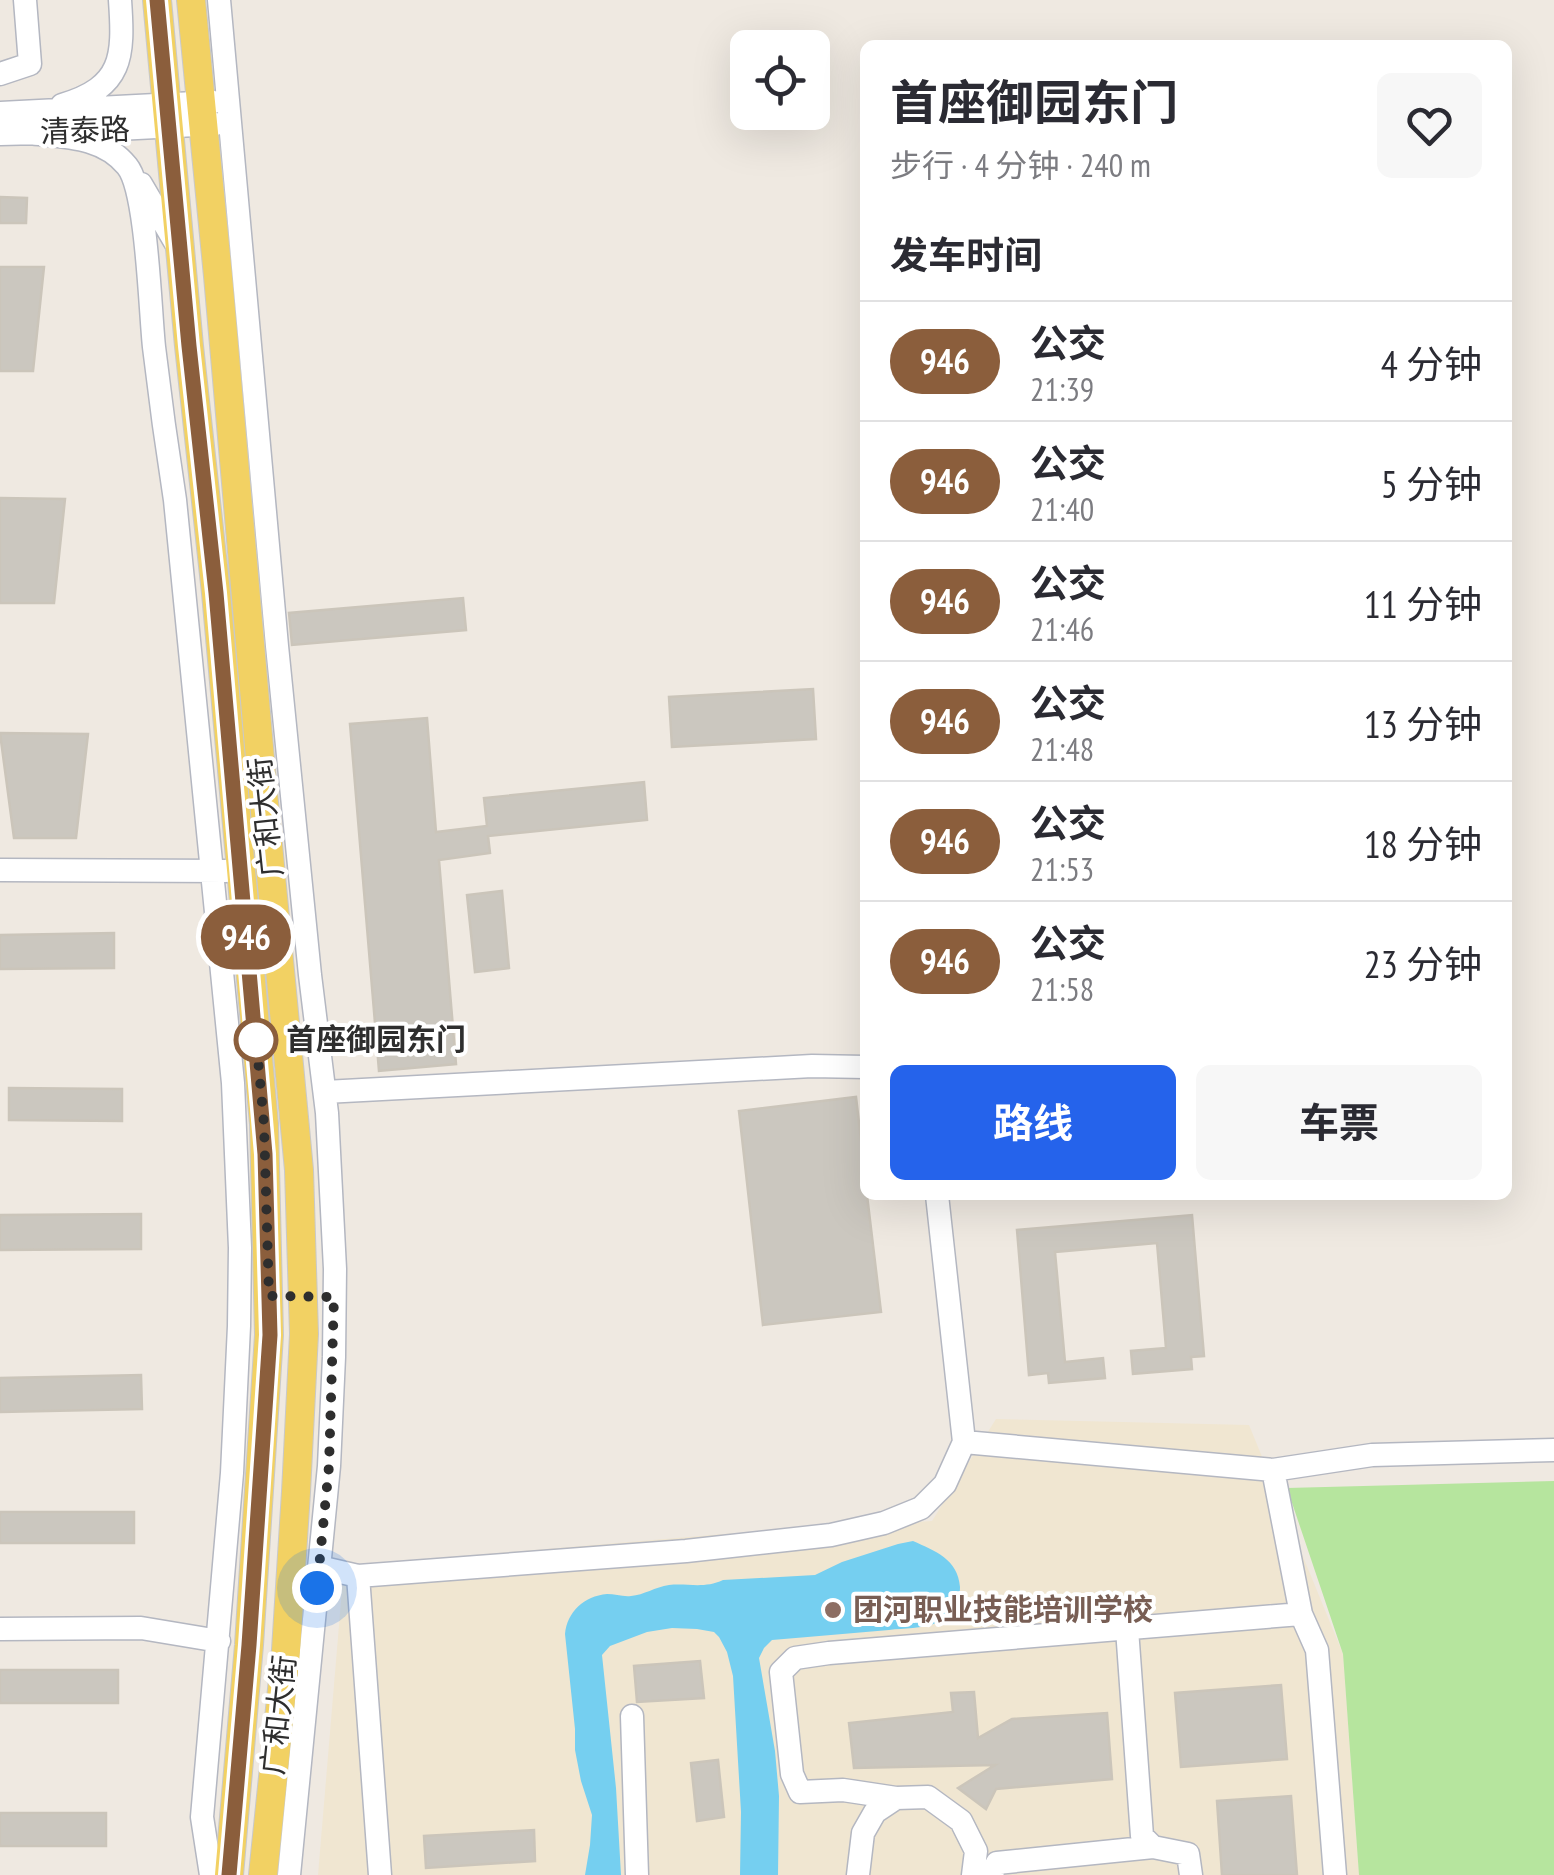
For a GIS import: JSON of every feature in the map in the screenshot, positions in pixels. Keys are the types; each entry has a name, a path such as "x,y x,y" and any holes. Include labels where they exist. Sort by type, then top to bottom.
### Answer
{"main road":[{"name":"广和大街","path":"157,0 216,593 226,871 264,1124 270,1335 229,1875"},
{"name":"广和大街","path":"191,0 215,113 268,839 299,1170 304,1334 286,1650 264,1875"}],"street":[{"path":"0,74 30,64 25,0"},
{"path":"34,122 98,90 114,72 121,49 120,0"},
{"path":"218,0 215,113 325,1092 334,1297 329,1466 289,1875"},
{"name":"清泰路","path":"0,113 34,122 215,113"},
{"path":"34,122 112,150 152,200 181,251"},
{"name":"清泰路","path":"0,134 34,122"},
{"path":"130,169 141,203 160,404 226,871 240,1296 229,1515 202,1818 211,1875"},
{"path":"268,839 302,894"},
{"path":"0,870 226,871"},
{"path":"325,1092 812,1066 860,1068"},
{"path":"319,1567 358,1576 686,1552 831,1535 920,1508 945,1484 964,1442 939,1200"},
{"path":"240,1296 334,1297"},
{"path":"964,1442 1273,1470 1372,1455 1554,1450"},
{"path":"229,1515 263,1455"},
{"path":"1273,1470 1301,1614 1316,1650 1335,1875"},
{"path":"358,1576 380,1875"},
{"path":"973,1875 976,1851 961,1821 928,1797 896,1798 842,1790 800,1792 792,1774 782,1672 796,1658 1301,1614"},
{"path":"0,1629 141,1628 219,1641"},
{"path":"1127,1629 1142,1836 1153,1848"},
{"path":"632,1716 637,1875"},
{"path":"858,1875 863,1833 874,1812 896,1798"},
{"path":"266,1846 272,1875"},
{"path":"991,1875 997,1863 1153,1848 1188,1854 1192,1875"}],"shaded area":[{"name":"团河职业技能培训学校","path":"996,1419 1249,1425 1343,1654 1359,1875 318,1875 344,1566 932,1521"}],"green space":[{"path":"1554,1481 1554,1875 1359,1875 1343,1654 1287,1488"}],"water":[{"path":"913,1541 944,1557 955,1569 960,1593 946,1617 919,1627 772,1640 759,1658 779,1796 778,1875 740,1875 741,1812 733,1676 719,1637 714,1632 672,1628 647,1632 610,1646 602,1655 621,1875 585,1875 592,1815 575,1750 565,1634 578,1606 599,1595 636,1595 669,1585 815,1575 842,1562"}],"building":[{"path":"0,197 27,198 26,223 0,223"},
{"path":"0,267 44,267 33,371 0,371"},
{"path":"0,498 65,499 54,603 0,603"},
{"path":"463,598 466,630 292,645 289,613"},
{"path":"813,689 816,739 672,747 669,697"},
{"path":"427,718 436,832 487,826 484,798 644,782 647,820 488,836 490,853 439,860 456,1064 379,1071 350,724"},
{"path":"0,733 88,734 76,838 14,838"},
{"path":"502,891 509,968 475,972 467,895"},
{"path":"114,933 114,968 0,969 0,935"},
{"path":"9,1088 122,1089 122,1121 9,1120"},
{"path":"856,1097 860,1200 868,1200 881,1312 763,1325 739,1111"},
{"path":"141,1214 141,1249 0,1250 0,1215"},
{"path":"1192,1215 1204,1356 1191,1357 1192,1369 1133,1374 1131,1351 1166,1348 1157,1243 1055,1252 1065,1362 1103,1358 1105,1378 1049,1383 1048,1373 1029,1375 1017,1230"},
{"path":"141,1375 142,1409 0,1412 0,1378"},
{"path":"0,1512 134,1512 134,1543 0,1543"},
{"path":"700,1661 704,1698 637,1702 634,1666"},
{"path":"0,1670 118,1670 118,1703 0,1703"},
{"path":"1281,1685 1287,1759 1181,1767 1175,1693"},
{"path":"974,1692 978,1738 1012,1719 1107,1713 1112,1779 996,1789 986,1809 958,1788 995,1765 854,1768 849,1723 953,1712 951,1693"},
{"path":"718,1760 724,1817 697,1821 691,1763"},
{"path":"1291,1796 1297,1875 1222,1875 1217,1801"},
{"path":"0,1813 106,1813 106,1846 0,1846"},
{"path":"534,1830 535,1861 426,1868 424,1836"}],"bus line":[{"name":"946","path":"157,0 216,593 265,1154 270,1335 229,1875"}],"place":[{"name":"首座御园东门","path":"256,1040"},
{"name":"团河职业技能培训学校","path":"833,1610"}],"route":[{"path":"256,1040 255,1026 264,1124 269,1296 334,1297 329,1466 317,1588"}]}
